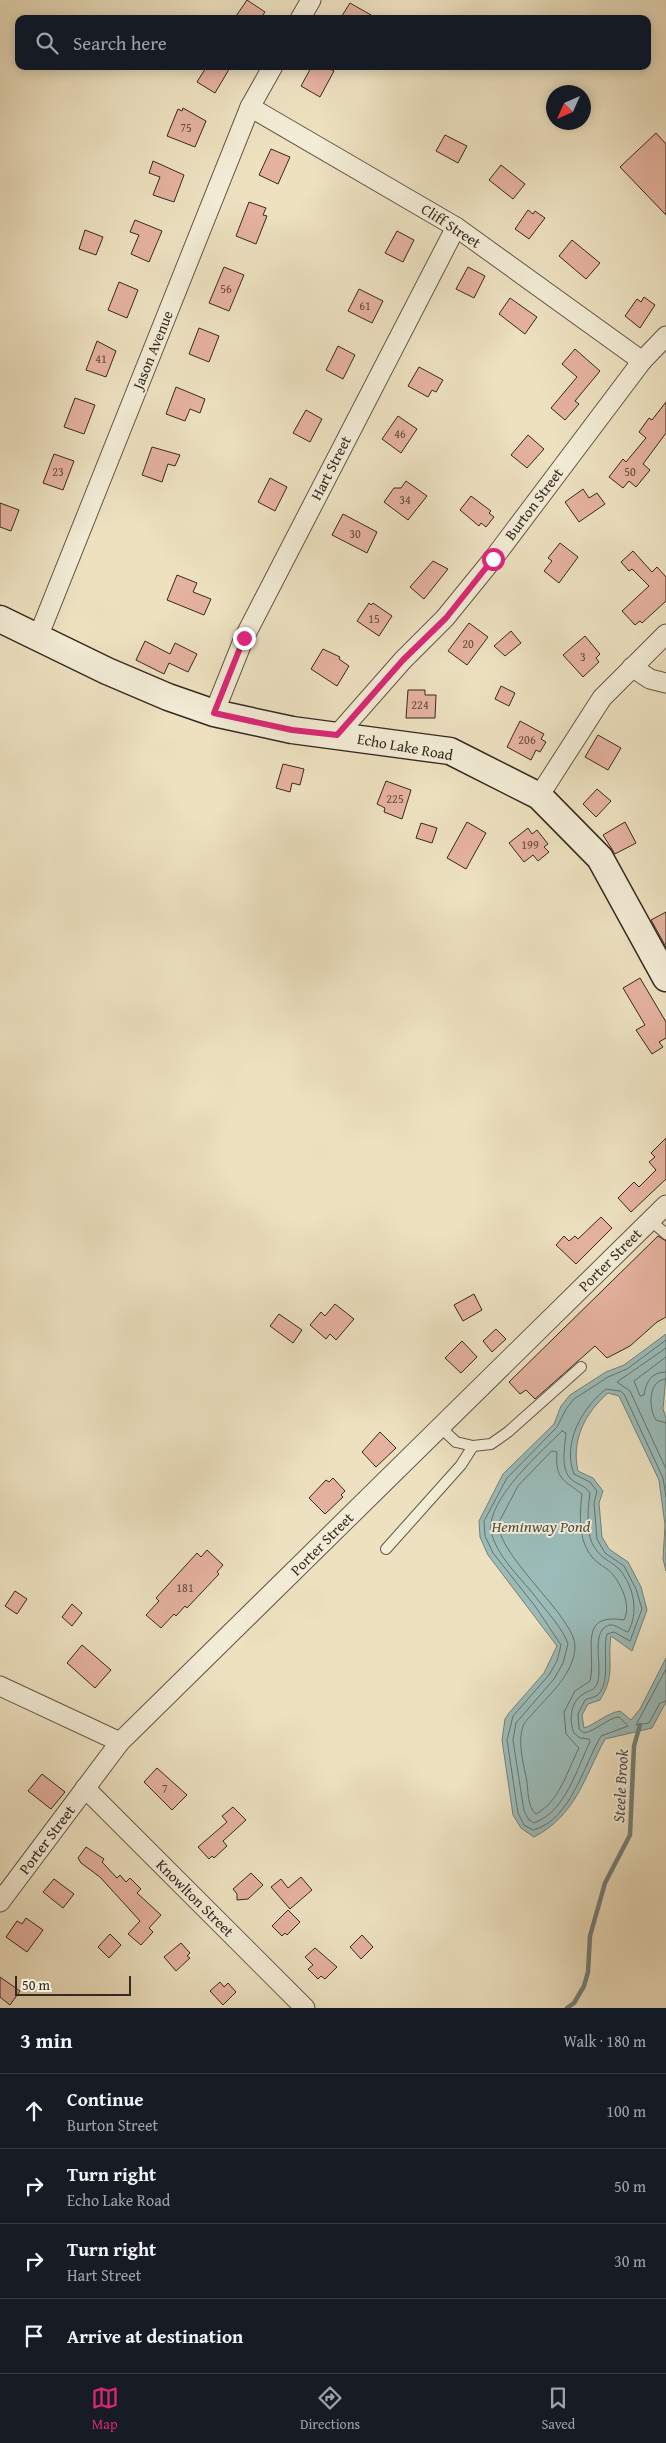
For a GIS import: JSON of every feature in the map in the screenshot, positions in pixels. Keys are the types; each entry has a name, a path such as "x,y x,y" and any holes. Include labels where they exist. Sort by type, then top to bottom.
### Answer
{"main road":[{"name":"Echo Lake Road","path":"0,619 159,694 214,713 292,730 450,752 539,796 600,858 666,978"}],"street":[{"path":"302,15 310,0"},
{"name":"Jason Avenue","path":"38,637 250,107 271,70"},
{"name":"Cliff Street","path":"250,107 456,227 642,361"},
{"name":"Hart Street","path":"214,713 244,638 456,227"},
{"name":"Burton Street","path":"337,735 403,660 446,618 642,361 666,336"},
{"path":"539,796 602,698 666,634"},
{"path":"632,667 650,679 666,683"},
{"name":"Porter Street","path":"0,1902 120,1742 666,1205"},
{"path":"0,1686 120,1742"},
{"name":"Knowlton Street","path":"85,1788 305,2008"}],"lane":[{"path":"650,1220 666,1234"},
{"path":"440,1428 456,1442 473,1446 491,1444 508,1432 581,1367"},
{"path":"386,1549 461,1465 473,1446"}],"water":[{"name":"Heminway Pond","path":"666,1334 666,1375 663,1409 666,1418 666,1571 663,1559 665,1525 659,1480 619,1396 608,1393 593,1409 578,1438 576,1460 578,1471 593,1478 603,1491 599,1503 602,1537 609,1549 628,1562 641,1587 647,1610 632,1651 611,1636 608,1683 600,1700 588,1704 582,1715 584,1728 620,1711 631,1720 640,1709 666,1658 666,1702 652,1728 605,1739 569,1807 560,1818 534,1837 521,1828 513,1815 502,1740 505,1719 544,1673 557,1646 488,1555 480,1537 479,1521 503,1474 554,1424 561,1406 570,1395 606,1372 624,1365"}],"building":[{"path":"247,0 265,12 263,15 237,15"},
{"path":"350,3 371,15 342,15"},
{"path":"204,70 229,70 215,93 197,82"},
{"path":"310,70 334,71 320,97 301,86"},
{"path":"183,108 206,121 195,147 167,136 178,109 182,111"},
{"path":"656,133 666,144 666,215 620,167"},
{"path":"445,135 467,146 458,163 436,151"},
{"path":"271,149 290,157 278,184 259,175"},
{"path":"153,161 184,175 174,202 153,195 160,177 149,173"},
{"path":"501,165 525,184 513,199 489,180"},
{"path":"249,202 266,208 263,215 267,216 256,244 236,236"},
{"path":"528,210 533,214 535,211 545,218 529,239 515,229"},
{"path":"135,220 162,231 149,262 131,254 139,235 130,232"},
{"path":"85,230 103,237 96,255 79,249"},
{"path":"397,231 414,240 403,262 385,253"},
{"path":"572,240 600,263 586,279 559,256"},
{"path":"224,267 244,275 229,311 209,303"},
{"path":"468,267 485,276 474,298 456,289"},
{"path":"119,282 138,290 127,318 108,310"},
{"path":"359,289 383,301 372,323 348,311"},
{"path":"644,297 655,305 640,328 625,316 637,299 641,302"},
{"path":"510,298 537,317 525,334 499,314"},
{"path":"199,328 219,336 209,362 189,354"},
{"path":"97,341 116,351 106,377 86,370"},
{"path":"338,346 355,355 343,379 326,370"},
{"path":"575,349 600,371 575,401 579,404 565,420 551,408 577,377 562,364"},
{"path":"419,367 443,380 436,392 432,390 428,397 408,386"},
{"path":"176,387 205,399 200,413 190,409 185,421 166,414"},
{"path":"75,398 95,405 84,434 64,427"},
{"path":"666,402 666,433 643,464 650,470 636,487 629,481 623,488 609,477 623,459 626,462 646,438 639,432 649,418 652,420"},
{"path":"306,410 322,419 310,442 293,433"},
{"path":"398,416 417,429 401,453 382,439"},
{"path":"528,435 544,449 527,468 511,455"},
{"path":"152,447 180,455 175,466 168,464 162,482 142,475"},
{"path":"54,454 74,461 63,490 43,483"},
{"path":"270,478 287,487 275,511 258,502"},
{"path":"406,481 427,496 408,520 384,502 394,488 401,488"},
{"path":"583,489 589,498 597,493 605,504 579,522 565,502"},
{"path":"471,496 491,511 489,513 494,517 486,527 481,523 479,526 460,510"},
{"path":"0,503 19,510 11,531 0,527"},
{"path":"343,514 377,532 367,553 332,535"},
{"path":"560,543 578,557 559,583 544,571 552,561 548,558"},
{"path":"633,551 652,572 657,567 666,577 666,601 642,623 640,621 635,625 622,611 649,586 632,569 629,571 621,562"},
{"path":"433,561 448,569 424,599 410,587"},
{"path":"177,575 197,583 193,592 211,599 204,615 167,600"},
{"path":"369,603 371,605 373,603 392,616 379,636 357,621"},
{"path":"469,623 488,637 467,665 448,651"},
{"path":"511,631 521,643 505,656 494,646"},
{"path":"585,636 600,654 596,658 599,662 583,677 563,655"},
{"path":"145,641 170,654 175,643 197,654 188,672 169,663 164,674 136,660"},
{"path":"323,649 340,657 339,659 349,666 337,686 311,669"},
{"path":"501,686 515,693 509,706 495,699"},
{"path":"408,690 425,690 425,695 436,695 435,718 406,718"},
{"path":"520,721 544,734 541,739 546,742 540,752 536,750 531,760 507,747"},
{"path":"598,735 621,748 608,770 585,757"},
{"path":"283,764 304,769 300,785 292,783 290,792 276,788"},
{"path":"386,781 411,790 402,819 384,812 385,808 377,804"},
{"path":"597,789 611,801 596,817 583,804"},
{"path":"467,822 486,833 466,869 447,858"},
{"path":"625,822 636,843 615,854 603,835"},
{"path":"421,823 437,828 432,843 416,838"},
{"path":"528,828 532,834 537,830 548,844 544,847 549,852 538,861 533,855 524,862 509,843"},
{"path":"666,912 666,947 651,920"},
{"path":"640,978 666,1022 666,1038 659,1042 663,1047 652,1054 636,1030 645,1025 623,988"},
{"path":"666,1138 666,1179 631,1212 618,1198 634,1182 639,1187 656,1170 649,1162 655,1157 651,1153"},
{"path":"601,1217 612,1228 576,1264 556,1245 564,1236 569,1241 575,1236 578,1239"},
{"path":"658,1236 666,1241 666,1317 657,1322 630,1346 607,1358 595,1346 535,1399 526,1390 520,1394 509,1382"},
{"path":"474,1294 482,1310 463,1321 454,1305"},
{"path":"335,1304 354,1319 336,1340 330,1334 326,1339 310,1325 321,1312 325,1316"},
{"path":"279,1314 302,1330 293,1343 270,1326"},
{"path":"496,1329 506,1339 492,1352 483,1341"},
{"path":"462,1341 477,1357 461,1373 445,1358"},
{"path":"380,1432 396,1448 376,1467 362,1452"},
{"path":"333,1478 345,1491 341,1495 343,1497 325,1514 309,1498 326,1480 329,1482"},
{"path":"207,1550 223,1565 217,1572 219,1574 187,1608 185,1606 176,1616 174,1614 161,1628 146,1615 159,1601 156,1598 197,1553 201,1557"},
{"path":"15,1591 27,1599 17,1614 5,1606"},
{"path":"72,1604 82,1613 72,1626 62,1617"},
{"path":"82,1645 111,1670 95,1688 67,1663"},
{"path":"157,1768 187,1795 172,1810 144,1782"},
{"path":"42,1774 65,1792 51,1809 28,1791"},
{"path":"233,1807 246,1820 223,1841 227,1846 214,1858 212,1856 209,1859 198,1847 227,1822 222,1816"},
{"path":"86,1847 104,1859 102,1862 117,1878 120,1875 126,1882 130,1878 141,1889 137,1893 161,1915 149,1928 153,1932 141,1945 128,1934 140,1921 100,1877 81,1863 78,1858"},
{"path":"251,1873 263,1885 248,1899 237,1900 237,1894 233,1889"},
{"path":"301,1877 312,1890 290,1909 271,1887 281,1879 288,1888"},
{"path":"54,1879 74,1894 63,1908 43,1892"},
{"path":"288,1910 300,1922 287,1935 285,1933 282,1936 272,1926"},
{"path":"26,1918 43,1930 27,1952 6,1937 17,1921 22,1924"},
{"path":"110,1934 121,1945 109,1958 98,1947"},
{"path":"362,1935 373,1947 361,1959 350,1947"},
{"path":"181,1943 190,1953 187,1956 190,1958 176,1971 164,1957"},
{"path":"315,1948 337,1967 325,1979 321,1976 318,1979 308,1969 313,1965 305,1957"},
{"path":"0,1977 20,1991 10,2005 0,1997"},
{"path":"220,1982 224,1987 228,1983 236,1992 223,2005 210,1991"}],"waterway":[{"name":"Steele Brook","path":"567,2008 574,2003 584,1986 588,1972 590,1936 605,1883 630,1835 634,1746 640,1725"}],"route":[{"path":"244,638 214,713 292,730 337,735 403,660 446,618 493,559"}]}
